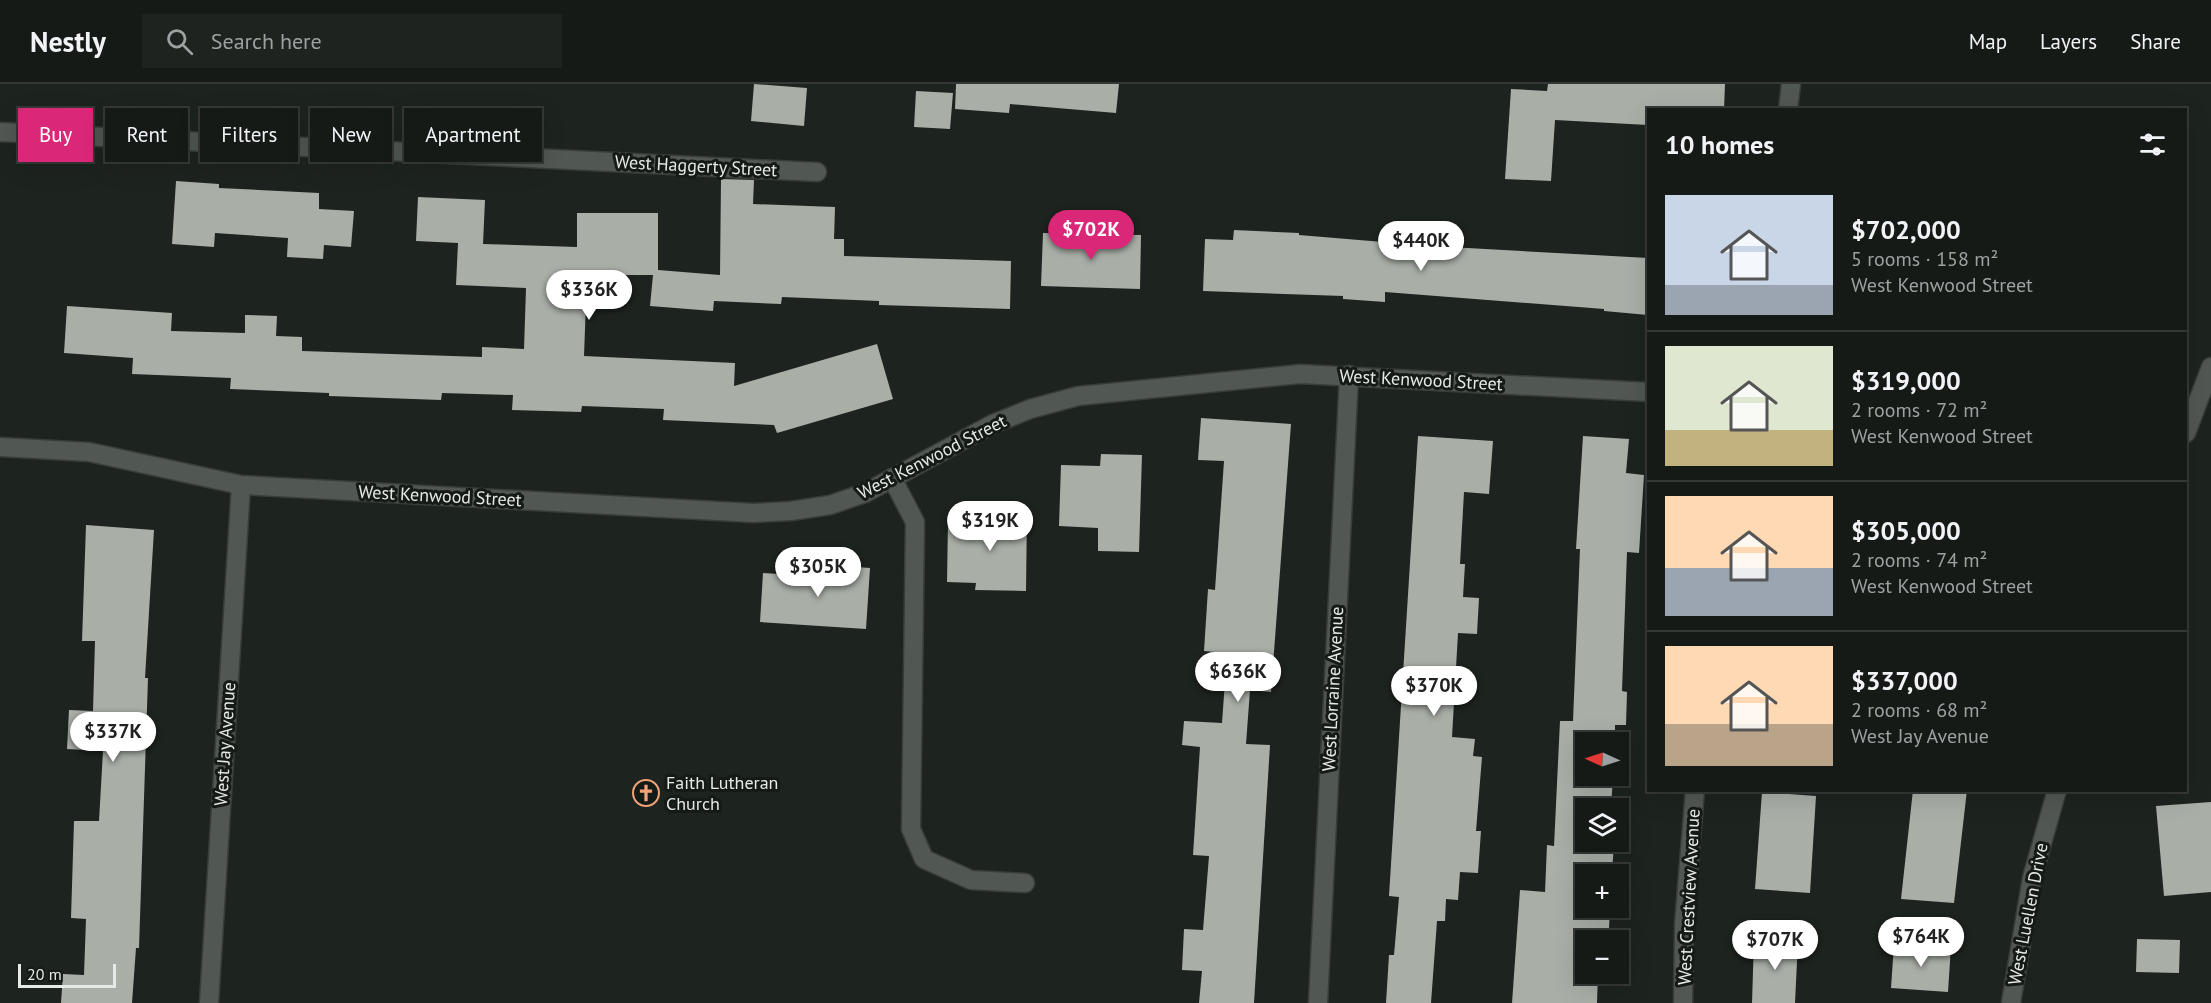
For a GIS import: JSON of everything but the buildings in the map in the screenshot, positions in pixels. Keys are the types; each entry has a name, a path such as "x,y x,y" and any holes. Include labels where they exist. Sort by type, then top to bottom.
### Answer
{"street":[{"path":"1788,108 1791,84"},
{"name":"West Haggerty Street","path":"0,132 817,172"},
{"path":"2187,430 2211,367"},
{"name":"West Kenwood Street","path":"0,447 89,452 241,485 754,513 791,512 830,505 865,493 993,424 1078,396 1300,374 1647,392"},
{"name":"West Lorraine Avenue","path":"1318,1003 1349,375"},
{"path":"892,478 915,522 911,830 924,859 971,880 1025,883"},
{"name":"West Jay Avenue","path":"209,1003 241,485"},
{"name":"West Crestview Avenue","path":"1683,1003 1684,925 1695,792"},
{"name":"West Luellen Drive","path":"2011,1003 2032,878 2056,792"}],"place":[{"name":"Faith Lutheran Church","path":"646,793"}]}
